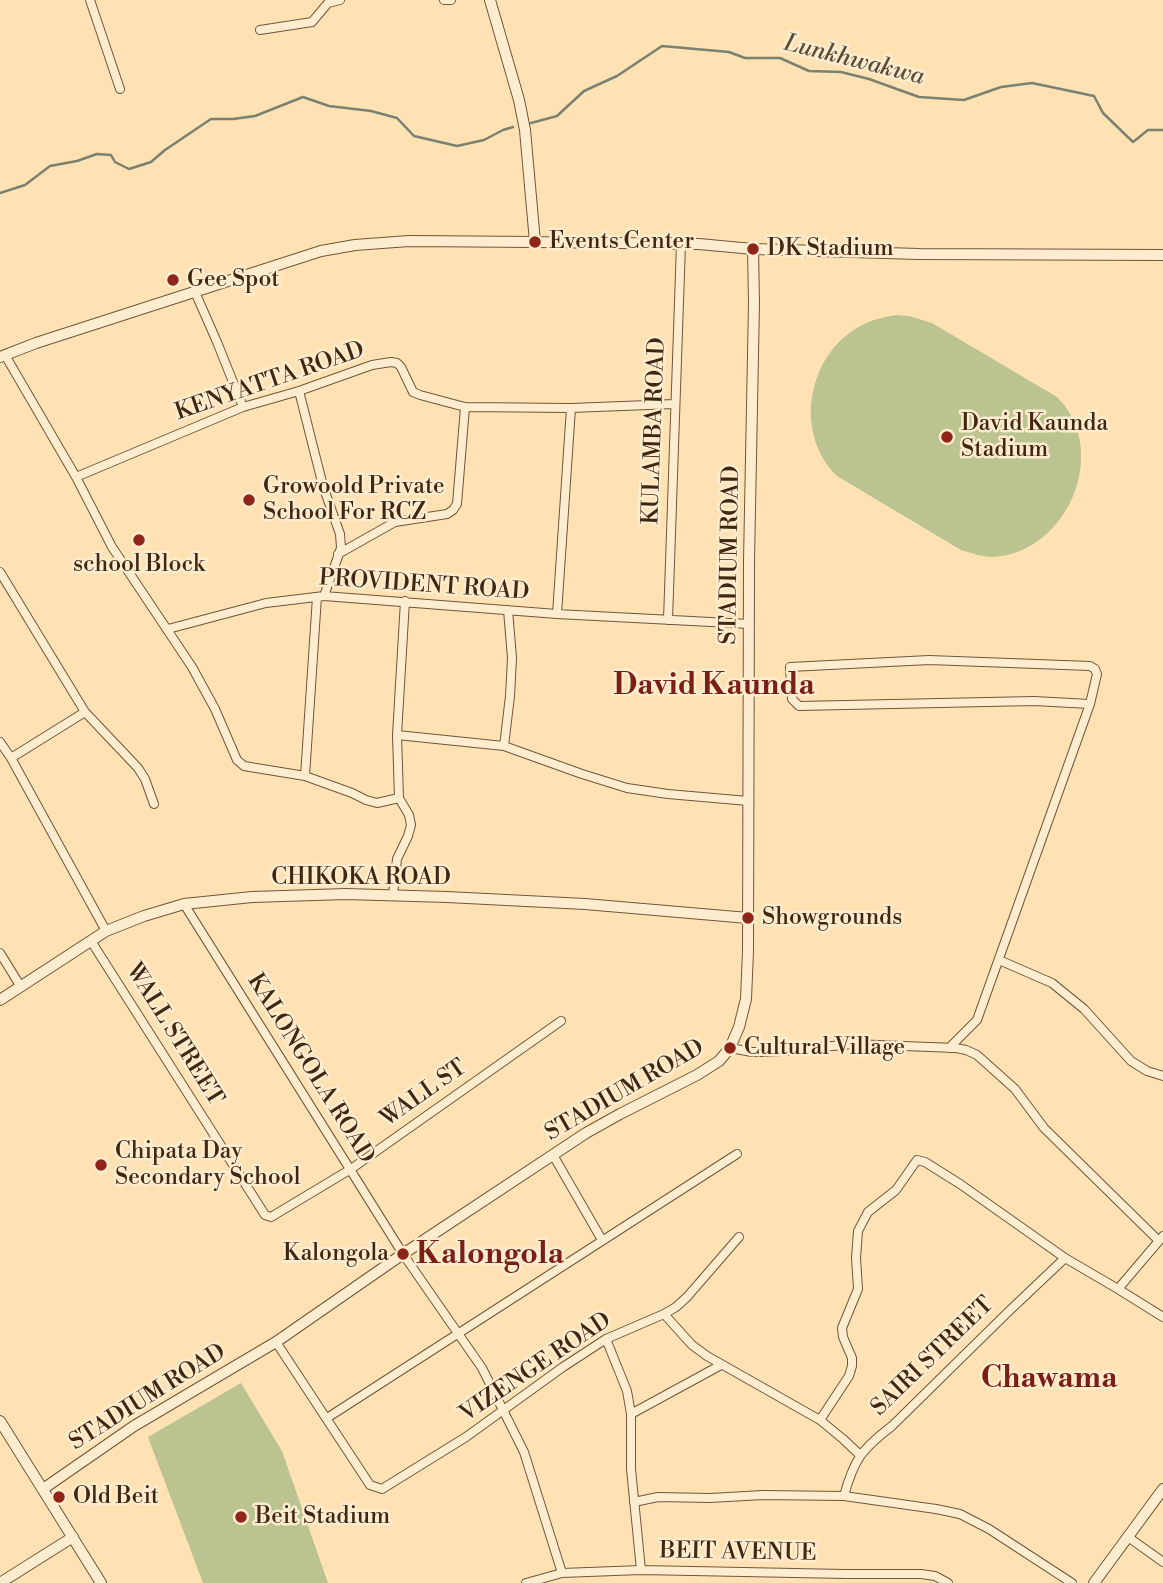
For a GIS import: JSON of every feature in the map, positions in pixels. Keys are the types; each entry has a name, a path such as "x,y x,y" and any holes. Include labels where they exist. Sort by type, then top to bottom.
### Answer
{"street":[{"path":"89,0 120,89"},
{"path":"260,30 312,22 328,3 340,0"},
{"path":"444,0 451,0"},
{"path":"490,0 525,130 535,242"},
{"path":"399,798 377,803 305,776 244,766 237,760 215,709 168,629 112,547 76,477 3,356 321,251 355,245 409,241 535,242 681,244 919,254 1163,255"},
{"name":"KULAMBA ROAD","path":"668,620 681,244"},
{"name":"STADIUM ROAD","path":"43,1489 134,1426 276,1342 586,1133 697,1075 719,1060 730,1048 746,999 753,249"},
{"path":"195,292 243,407"},
{"name":"KENYATTA ROAD","path":"76,477 243,407 299,391 372,365 391,362 401,367 413,392 465,407 571,408 674,404"},
{"path":"299,391 323,486 340,534 341,548 320,596 305,776"},
{"path":"338,554 395,522 447,514 453,510 457,504 465,407"},
{"path":"556,614 571,408"},
{"path":"0,572 85,712 138,768 154,804"},
{"path":"0,591 9,585"},
{"name":"PROVIDENT ROAD","path":"168,629 265,603 320,596 556,614 749,624"},
{"path":"393,895 397,859 411,825 409,814 399,798 397,735 405,601"},
{"path":"505,746 512,658 509,610"},
{"path":"949,1048 977,1020 1090,704 1097,674 1095,669 1090,666 929,660 790,667 792,699 799,706 1034,701 1090,704"},
{"path":"10,758 85,712"},
{"path":"397,735 505,746 627,788 748,801"},
{"path":"0,743 106,931"},
{"name":"CHIKOKA ROAD","path":"0,1000 106,931 184,904 252,897 393,895 585,904 748,918"},
{"name":"KALONGOLA ROAD","path":"184,904 403,1254 482,1368 530,1467 562,1573"},
{"name":"WALL STREET","path":"91,940 265,1214 271,1217"},
{"path":"0,953 20,987"},
{"path":"999,960 1052,983 1084,1009 1131,1061 1147,1071 1163,1076"},
{"name":"WALL ST","path":"271,1217 351,1169 561,1021"},
{"path":"730,1048 772,1052 852,1044 949,1048 966,1050 977,1055 1014,1089 1044,1128 1161,1238 1118,1289"},
{"path":"327,1419 737,1154"},
{"path":"553,1156 602,1240"},
{"path":"820,1420 849,1376 852,1366 842,1328 858,1289 858,1231 868,1212 896,1190 917,1160 925,1162 960,1184 1065,1258 1163,1317"},
{"name":"VIZENGE ROAD","path":"276,1342 370,1485 382,1489 466,1437 606,1339 664,1314 687,1297 739,1237"},
{"name":"SAIRI STREET","path":"844,1496 850,1472 860,1455 1065,1258"},
{"path":"664,1314 692,1345 721,1365 820,1420 860,1455"},
{"path":"606,1339 627,1391 631,1413 631,1469 640,1570"},
{"path":"631,1413 721,1365"},
{"path":"0,1421 101,1583"},
{"path":"1094,1583 1163,1489"},
{"path":"635,1502 658,1497 844,1496 936,1509 960,1514 989,1529 1072,1583"},
{"path":"0,1583 73,1536"},
{"path":"1128,1537 1163,1562"},
{"name":"BEIT AVENUE","path":"526,1583 562,1573 640,1570 921,1574 935,1576 948,1583"}],"green space":[{"name":"David Kaunda Stadium","path":"896,315 932,323 1057,397 1073,419 1080,444 1080,470 1073,495 1060,519 1042,538 1019,551 993,557 961,550 837,476 823,458 814,437 811,416 819,372 830,353 845,336 868,322"},
{"name":"Beit Stadium","path":"241,1383 282,1451 328,1583 203,1583 148,1437"}],"waterway":[{"name":"Lunkhwakwa","path":"531,123 557,116 584,91 617,76 662,46 729,52 745,58 780,58 809,71 841,72 919,97 964,100 1001,87 1032,83 1094,96 1103,113 1133,142 1148,130 1163,130"},
{"name":"Lunkhwakwa","path":"0,193 25,185 50,166 97,154 111,155 115,162 129,169 151,162 211,119 255,116 303,97 329,106 371,111 397,118 414,136 457,146 484,140 513,127"}],"place":[{"name":"Events Center","path":"535,242"},
{"name":"DK Stadium","path":"753,249"},
{"name":"Gee Spot","path":"173,280"},
{"name":"David Kaunda Stadium","path":"947,437"},
{"name":"Growoold Private School For RCZ","path":"249,500"},
{"name":"school Block","path":"139,540"},
{"name":"Showgrounds","path":"748,918"},
{"name":"Cultural Village","path":"730,1048"},
{"name":"Chipata Day Secondary School","path":"101,1165"},
{"name":"Kalongola","path":"403,1254"},
{"name":"Old Beit","path":"59,1497"},
{"name":"Beit Stadium","path":"241,1517"}],"district":[{"name":"David Kaunda","path":"714,687"},
{"name":"Kalongola","path":"490,1256"},
{"name":"Chawama","path":"1049,1380"}]}
